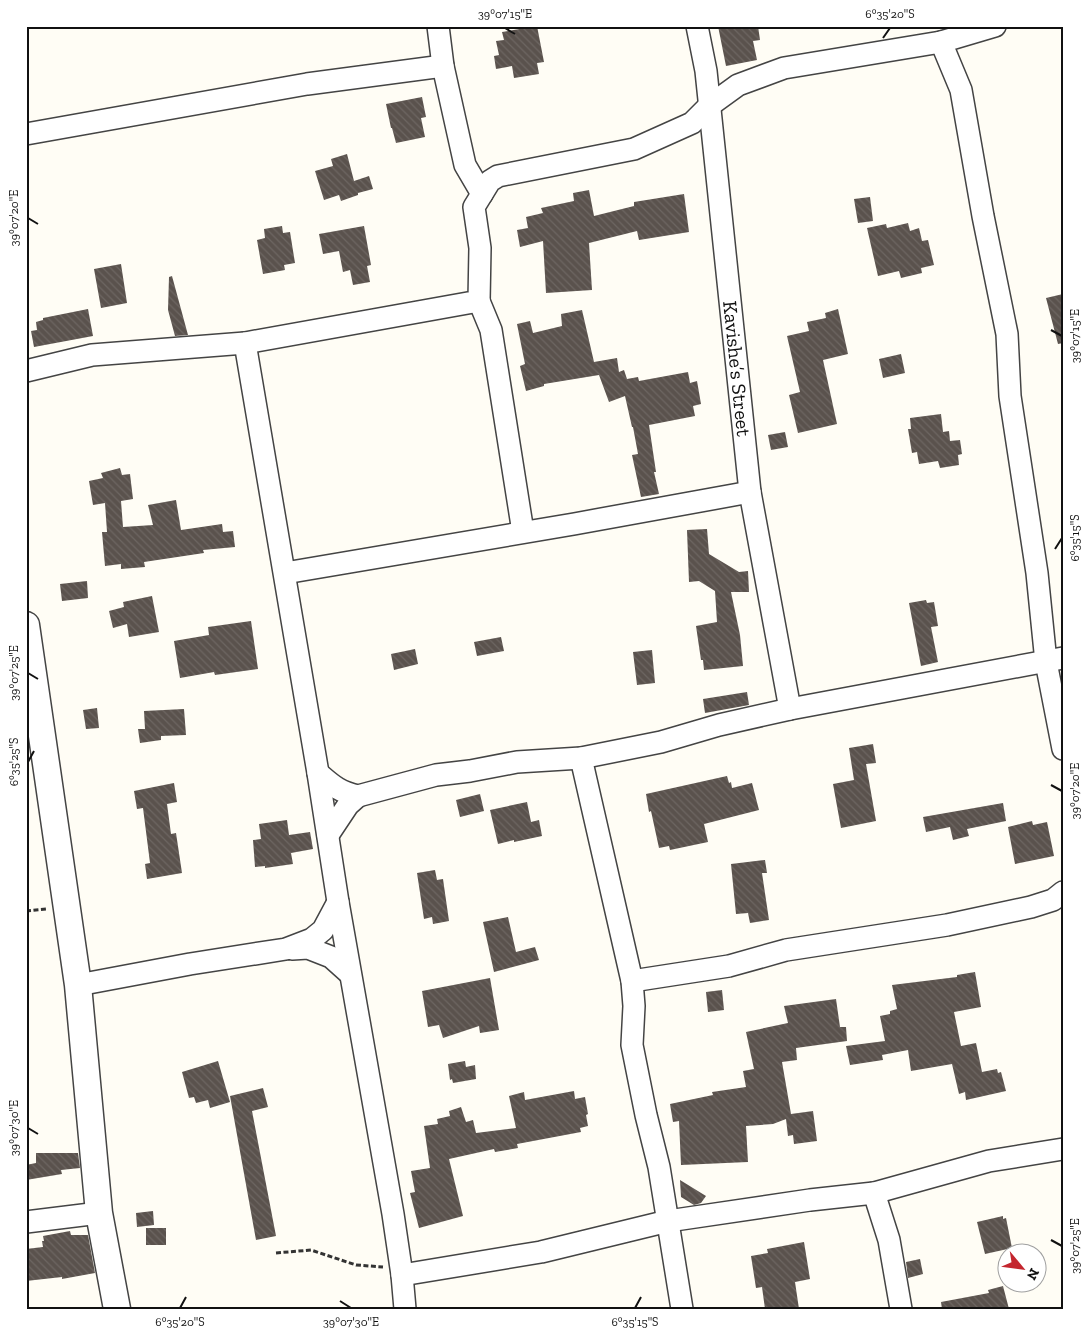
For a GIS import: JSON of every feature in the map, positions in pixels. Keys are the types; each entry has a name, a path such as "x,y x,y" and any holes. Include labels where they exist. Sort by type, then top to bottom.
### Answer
{"street":[{"path":"438,26 443,66 465,165 482,194"},
{"name":"Kavishe’s Street","path":"697,26 706,71 708,106 750,492 790,709"},
{"path":"523,532 491,330 478,301 480,248 474,207 490,181 498,176 634,149 692,123 708,106 738,85 784,68 941,42 995,26"},
{"path":"941,42 961,90 988,243 1007,334 1010,396 1037,573 1054,660 1063,749"},
{"path":"26,134 307,84 443,66"},
{"path":"706,71 738,85"},
{"path":"26,371 92,355 245,343 478,301"},
{"path":"245,343 285,573 350,974 391,1204 402,1271 405,1309"},
{"path":"285,573 750,492"},
{"path":"26,625 78,985 99,1213 117,1309"},
{"path":"318,773 346,794 358,796 436,774 470,771 517,762 581,758 661,742 719,725 790,709 1054,660"},
{"path":"581,758 632,981 634,1006 632,1045 659,1168 682,1309"},
{"path":"328,835 348,805 358,796"},
{"path":"632,981 729,966 786,950 947,925 1030,907 1059,898"},
{"path":"286,949 312,938 323,930 338,902"},
{"path":"78,985 190,964 286,949 308,948 332,957 350,974"},
{"path":"402,1271 541,1252 668,1221 810,1200 874,1193 989,1161 1063,1150"},
{"path":"874,1193 889,1240 900,1309"},
{"path":"26,1222 99,1213"}],"path":[{"path":"276,1253 311,1250 356,1265 384,1267 402,1271"}],"building":[{"path":"537,26 544,62 537,63 539,74 514,78 512,66 496,69 494,56 499,55 496,41 504,40 502,32"},
{"path":"718,26 758,26 760,40 753,41 757,60 726,66"},
{"path":"422,97 426,117 421,118 425,137 396,143 386,104"},
{"path":"347,154 354,181 369,176 373,189 358,193 358,195 341,201 339,195 324,200 315,171 333,166 331,159"},
{"path":"589,190 594,216 634,206 634,202 684,194 689,232 639,240 637,231 589,243 592,290 546,293 543,241 520,247 517,230 528,228 526,217 543,213 541,208 574,201 573,193"},
{"path":"870,197 873,221 858,223 854,199"},
{"path":"908,223 910,231 919,228 922,241 928,240 934,265 921,268 922,273 901,278 899,271 878,276 867,228 886,224 887,228"},
{"path":"282,226 283,233 290,232 295,263 284,265 285,270 263,274 257,240 265,238 264,229"},
{"path":"364,226 371,265 367,266 370,282 353,285 350,270 343,272 339,251 323,254 319,234"},
{"path":"121,264 127,303 101,308 94,269"},
{"path":"172,276 188,335 175,336 168,310 169,277"},
{"path":"1063,294 1063,343 1058,344 1046,298"},
{"path":"88,309 93,336 34,347 31,331 37,330 36,322 43,320 43,318"},
{"path":"838,309 848,354 823,360 837,424 798,433 789,395 800,392 787,336 809,331 807,322 826,318 825,313"},
{"path":"582,310 594,362 617,358 619,372 624,370 627,379 638,377 639,381 688,372 690,383 697,381 701,404 693,406 695,416 649,425 656,472 654,472 659,494 641,497 632,455 638,454 625,396 609,402 599,375 544,384 544,386 526,391 520,366 525,364 517,324 530,321 533,333 562,326 561,314"},
{"path":"901,354 905,373 883,378 879,359"},
{"path":"941,414 943,432 949,431 950,441 960,440 962,454 958,455 959,465 940,468 938,461 919,464 917,452 912,453 908,429 911,429 910,418"},
{"path":"785,432 788,447 771,450 768,435"},
{"path":"120,468 122,475 130,474 133,499 121,501 123,527 153,525 148,505 176,500 181,530 222,524 223,532 233,531 235,547 203,550 204,553 144,562 145,567 121,569 121,564 105,566 102,532 107,532 105,503 93,505 89,481 103,478 101,473"},
{"path":"707,529 709,554 739,572 748,571 749,592 731,592 740,635 743,666 704,670 703,660 701,660 696,626 717,622 715,591 699,581 689,582 687,530"},
{"path":"87,581 88,598 62,601 60,584"},
{"path":"152,596 159,632 129,637 127,624 113,628 109,611 124,607 123,602"},
{"path":"926,600 927,603 934,602 938,626 931,627 938,662 921,666 909,603"},
{"path":"251,621 258,669 215,675 214,672 180,678 174,641 209,635 208,627"},
{"path":"501,637 504,651 477,656 474,642"},
{"path":"415,649 418,664 394,670 391,654"},
{"path":"652,650 655,683 637,685 633,652"},
{"path":"747,692 749,705 705,713 703,699"},
{"path":"97,708 99,728 86,729 83,710"},
{"path":"184,709 186,735 161,736 161,740 140,743 138,729 145,729 144,711"},
{"path":"873,744 876,763 866,764 876,821 841,828 833,784 854,780 849,748"},
{"path":"727,776 732,788 752,783 759,810 704,824 708,842 670,850 669,846 659,848 646,794"},
{"path":"174,783 177,802 167,804 171,834 176,833 182,873 147,879 145,864 150,863 143,808 137,809 134,791"},
{"path":"480,794 484,811 460,817 456,800"},
{"path":"527,802 531,822 539,820 542,836 498,844 490,810"},
{"path":"1003,803 1006,821 967,829 969,836 953,840 950,827 926,832 923,817"},
{"path":"287,820 289,835 310,832 313,849 291,853 293,864 265,868 265,866 255,867 253,840 261,839 259,824"},
{"path":"1032,821 1033,825 1047,822 1054,856 1015,864 1008,827"},
{"path":"765,860 767,873 762,873 769,920 750,923 748,913 736,914 731,864"},
{"path":"435,870 437,880 443,879 449,921 433,924 432,917 424,919 417,873"},
{"path":"508,917 516,952 535,947 539,960 494,972 483,922"},
{"path":"975,972 981,1007 954,1012 961,1046 976,1043 982,1072 997,1069 998,1073 1001,1072 1006,1091 966,1100 965,1092 959,1094 952,1064 911,1071 908,1050 882,1055 883,1060 850,1065 846,1046 885,1041 880,1016 890,1014 890,1011 897,1009 892,985 957,977 957,975"},
{"path":"490,978 499,1030 480,1033 479,1026 443,1038 439,1025 428,1027 422,991"},
{"path":"722,990 724,1010 708,1012 706,992"},
{"path":"836,999 840,1027 846,1027 847,1041 796,1048 797,1060 782,1062 791,1114 813,1111 817,1141 794,1144 793,1135 788,1136 786,1119 773,1124 746,1126 748,1162 681,1165 679,1121 673,1122 670,1104 713,1095 712,1092 746,1087 743,1071 754,1069 746,1032 788,1023 784,1006"},
{"path":"218,1061 230,1102 210,1108 208,1100 196,1103 194,1097 189,1098 182,1072"},
{"path":"465,1061 466,1067 475,1065 476,1079 453,1083 452,1079 450,1080 448,1064"},
{"path":"263,1088 268,1107 252,1111 276,1236 256,1240 230,1096"},
{"path":"574,1091 575,1099 585,1097 588,1126 580,1128 581,1132 517,1144 518,1148 495,1152 494,1149 449,1159 463,1216 419,1228 410,1193 415,1192 411,1171 430,1168 424,1126 438,1124 437,1119 450,1116 449,1111 461,1107 466,1122 473,1120 476,1133 516,1128 509,1096 524,1092 525,1100"},
{"path":"36,1153 78,1153 80,1168 61,1170 62,1174 26,1180 26,1165 36,1163"},
{"path":"680,1180 706,1196 701,1203 694,1205 681,1197"},
{"path":"153,1211 154,1225 137,1227 136,1213"},
{"path":"1003,1216 1003,1219 1006,1218 1011,1242 996,1242 996,1252 985,1254 977,1222"},
{"path":"146,1228 166,1228 166,1245 146,1245"},
{"path":"70,1231 71,1235 88,1235 95,1273 62,1279 62,1277 26,1281 26,1249 43,1247 43,1236"},
{"path":"804,1242 810,1279 795,1282 799,1309 765,1309 762,1287 756,1288 751,1256 768,1253 767,1249"},
{"path":"920,1259 923,1274 908,1278 906,1262"},
{"path":"996,1288 996,1292 1005,1292 1009,1309 942,1309 941,1302 989,1293 988,1290"}]}
